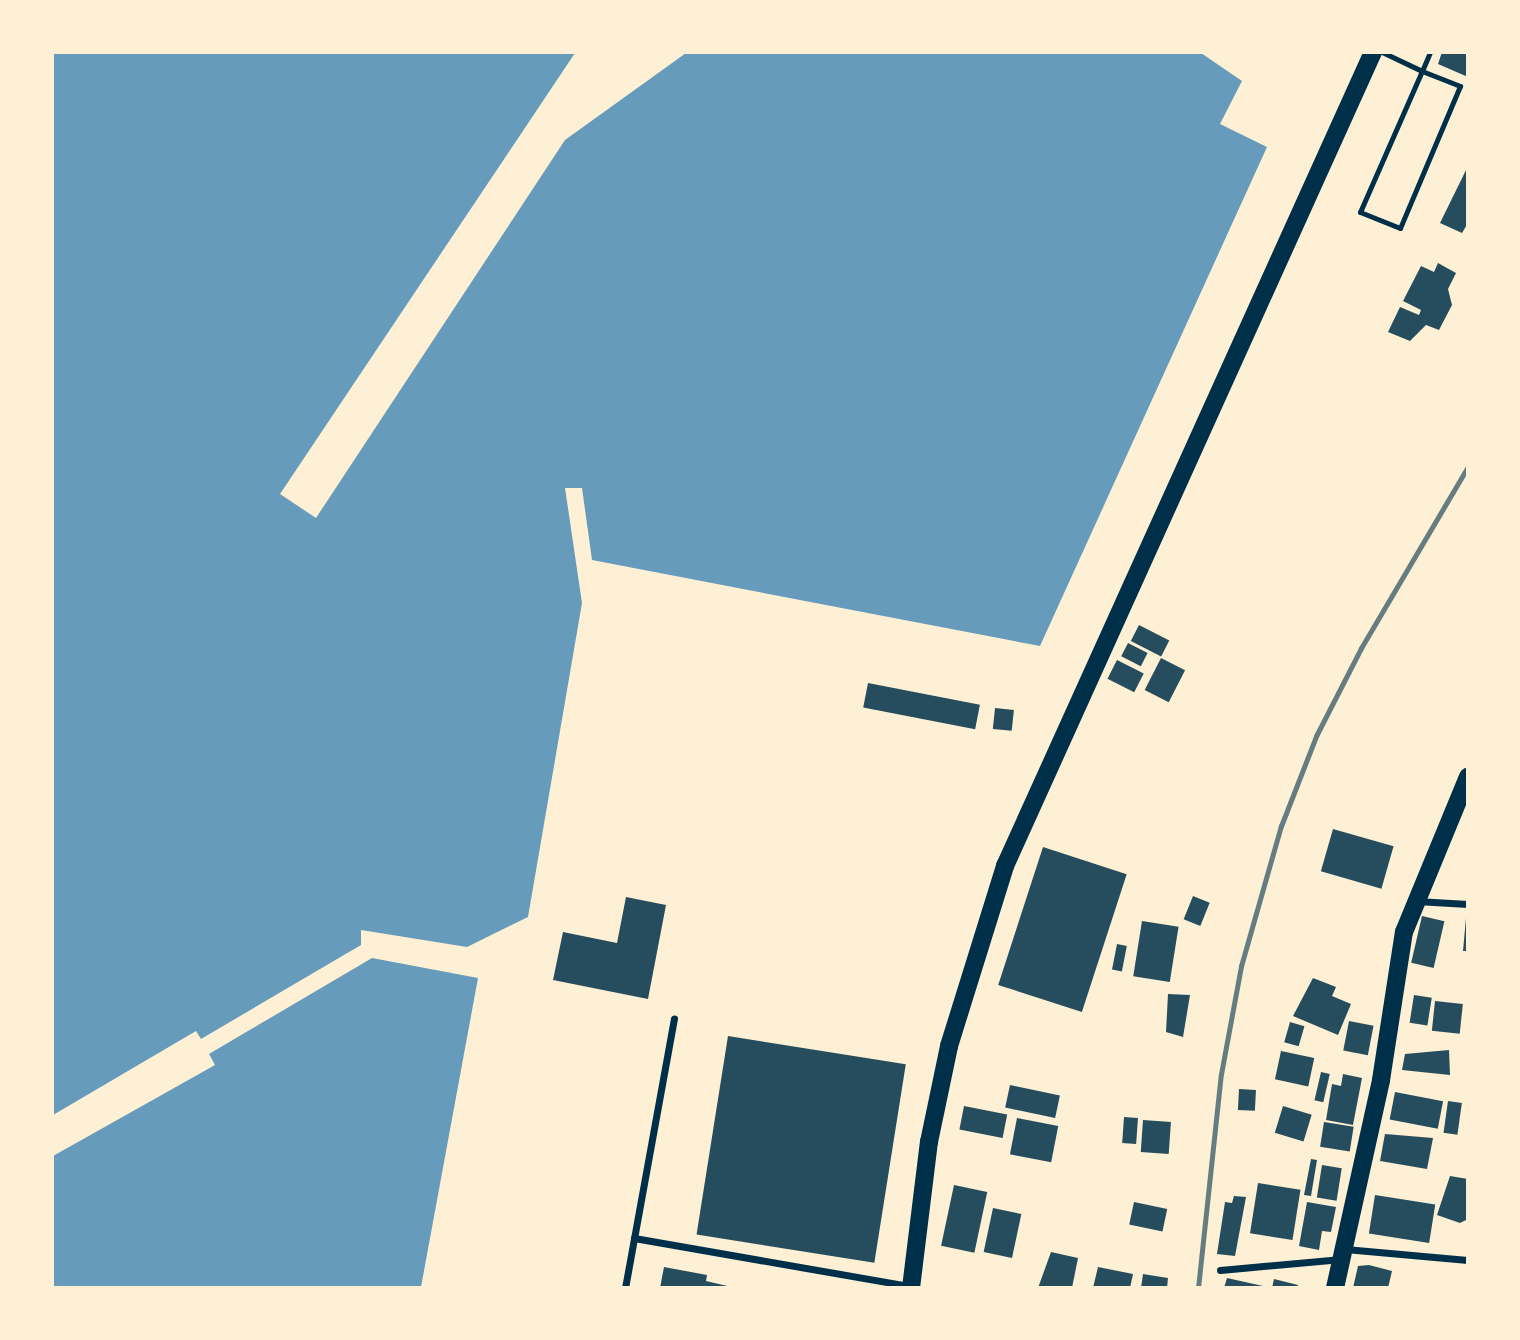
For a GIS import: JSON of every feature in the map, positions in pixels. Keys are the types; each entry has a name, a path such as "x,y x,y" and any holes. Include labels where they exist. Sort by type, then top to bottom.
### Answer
{"main road":[{"path":"911,1287 929,1142 949,1046 1005,866 1373,52"},
{"path":"1335,1287 1344,1254 1412,901 1468,777"}],"street":[{"path":"1412,901 1468,904"},
{"path":"625,1287 674,1018"},
{"path":"634,1238 911,1287"},
{"path":"1220,1270 1344,1254 1468,1260"}],"lane":[{"path":"1382,52 1422,71 1460,86 1400,228 1360,212 1422,71 1430,52"}],"water":[{"path":"52,53 575,53 280,494 316,518 565,140 686,53 1201,53 1242,81 1220,124 1267,147 1040,646 592,560 582,488 565,488 582,603 528,917 467,947 361,930 361,945 201,1039 196,1031 53,1115"},
{"path":"372,958 478,978 421,1287 53,1287 53,1156 215,1065 209,1054"}],"building":[{"path":"1442,52 1468,52 1468,77 1438,64"},
{"path":"1468,166 1468,223 1462,233 1440,223"},
{"path":"1438,263 1456,273 1448,289 1452,305 1439,330 1426,325 1410,341 1388,332 1400,307 1419,315 1421,310 1403,301 1421,266 1434,272"},
{"path":"1139,625 1169,640 1161,656 1131,641"},
{"path":"1128,643 1148,653 1141,666 1121,656"},
{"path":"1161,658 1185,670 1169,702 1145,690"},
{"path":"1117,660 1144,674 1134,692 1107,679"},
{"path":"868,683 980,705 975,729 863,708"},
{"path":"995,708 1014,710 1012,731 993,729"},
{"path":"1333,829 1394,846 1381,889 1321,871"},
{"path":"1043,847 1127,874 1082,1012 998,985"},
{"path":"1193,896 1210,903 1200,926 1184,919"},
{"path":"626,897 666,905 648,999 553,980 563,932 617,943"},
{"path":"1422,916 1444,921 1434,968 1411,963"},
{"path":"1466,918 1468,951 1463,951"},
{"path":"1142,921 1179,927 1170,982 1133,976"},
{"path":"1117,944 1127,946 1122,971 1112,970"},
{"path":"1313,978 1336,987 1332,996 1351,1004 1338,1035 1293,1016"},
{"path":"1168,994 1190,995 1183,1037 1166,1032"},
{"path":"1414,995 1432,998 1427,1025 1410,1023"},
{"path":"1435,1001 1463,1004 1460,1034 1432,1031"},
{"path":"1349,1021 1374,1026 1368,1055 1343,1050"},
{"path":"1290,1022 1304,1026 1299,1046 1284,1042"},
{"path":"728,1036 906,1064 874,1263 697,1235"},
{"path":"1449,1050 1450,1075 1402,1070 1405,1054"},
{"path":"1281,1051 1314,1058 1308,1086 1275,1079"},
{"path":"1321,1072 1330,1074 1323,1102 1314,1100"},
{"path":"1343,1074 1362,1078 1353,1125 1326,1120 1332,1084 1341,1086"},
{"path":"1010,1085 1060,1096 1055,1118 1005,1107"},
{"path":"1239,1089 1256,1090 1255,1111 1238,1110"},
{"path":"1395,1092 1443,1101 1438,1129 1390,1119"},
{"path":"1448,1101 1462,1103 1457,1135 1444,1133"},
{"path":"964,1106 1007,1114 1003,1138 959,1130"},
{"path":"1283,1106 1312,1115 1304,1142 1275,1133"},
{"path":"1124,1117 1138,1118 1136,1144 1122,1143"},
{"path":"1017,1118 1058,1126 1051,1162 1010,1154"},
{"path":"1143,1120 1171,1122 1169,1154 1141,1152"},
{"path":"1324,1122 1354,1127 1350,1151 1320,1147"},
{"path":"1385,1134 1433,1138 1427,1169 1380,1161"},
{"path":"1311,1159 1317,1160 1311,1196 1304,1195"},
{"path":"1322,1165 1342,1168 1337,1201 1317,1198"},
{"path":"1450,1176 1468,1179 1468,1219 1460,1223 1437,1215"},
{"path":"1258,1183 1300,1190 1292,1240 1250,1233"},
{"path":"954,1185 987,1192 974,1253 941,1246"},
{"path":"1375,1195 1435,1205 1429,1243 1369,1234"},
{"path":"1234,1196 1246,1197 1235,1256 1217,1254 1225,1202 1232,1203"},
{"path":"1134,1202 1167,1209 1162,1232 1129,1224"},
{"path":"1307,1202 1336,1207 1331,1232 1322,1231 1319,1250 1299,1246"},
{"path":"993,1208 1021,1214 1012,1258 984,1252"},
{"path":"1051,1252 1078,1258 1072,1288 1038,1288"},
{"path":"1369,1265 1392,1271 1388,1288 1353,1288 1358,1266"},
{"path":"664,1267 707,1275 706,1281 736,1288 660,1288"},
{"path":"1098,1267 1133,1274 1130,1288 1093,1288"},
{"path":"1143,1274 1168,1278 1167,1288 1141,1288"},
{"path":"1227,1278 1263,1286 1263,1288 1224,1288"},
{"path":"1274,1279 1298,1285 1297,1288 1272,1288"}],"railway":[{"path":"1198,1288 1221,1074 1241,966 1281,826 1316,736 1361,648 1468,466"}]}
